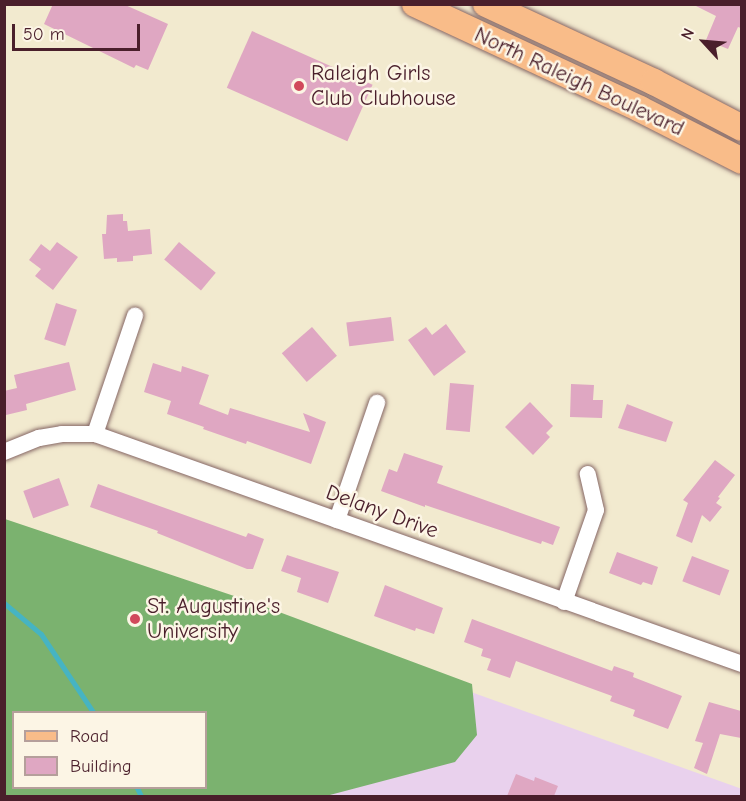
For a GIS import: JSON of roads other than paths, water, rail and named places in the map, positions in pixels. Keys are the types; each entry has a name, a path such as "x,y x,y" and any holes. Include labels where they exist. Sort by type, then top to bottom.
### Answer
{"main road":[{"name":"North Raleigh Boulevard","path":"415,4 640,108 741,161"},
{"name":"North Raleigh Boulevard","path":"486,4 654,82 741,128"}],"street":[{"path":"95,434 135,316"},
{"path":"337,520 377,403"},
{"name":"Delany Drive","path":"4,452 39,438 62,434 95,434 741,664"},
{"path":"564,602 596,510 588,474"}],"waterway":[{"path":"4,603 41,634 92,711"},
{"path":"138,789 141,796"}],"place":[{"name":"Raleigh Girls Club Clubhouse","path":"299,86"},
{"name":"St. Augustine's University","path":"135,619"}]}
